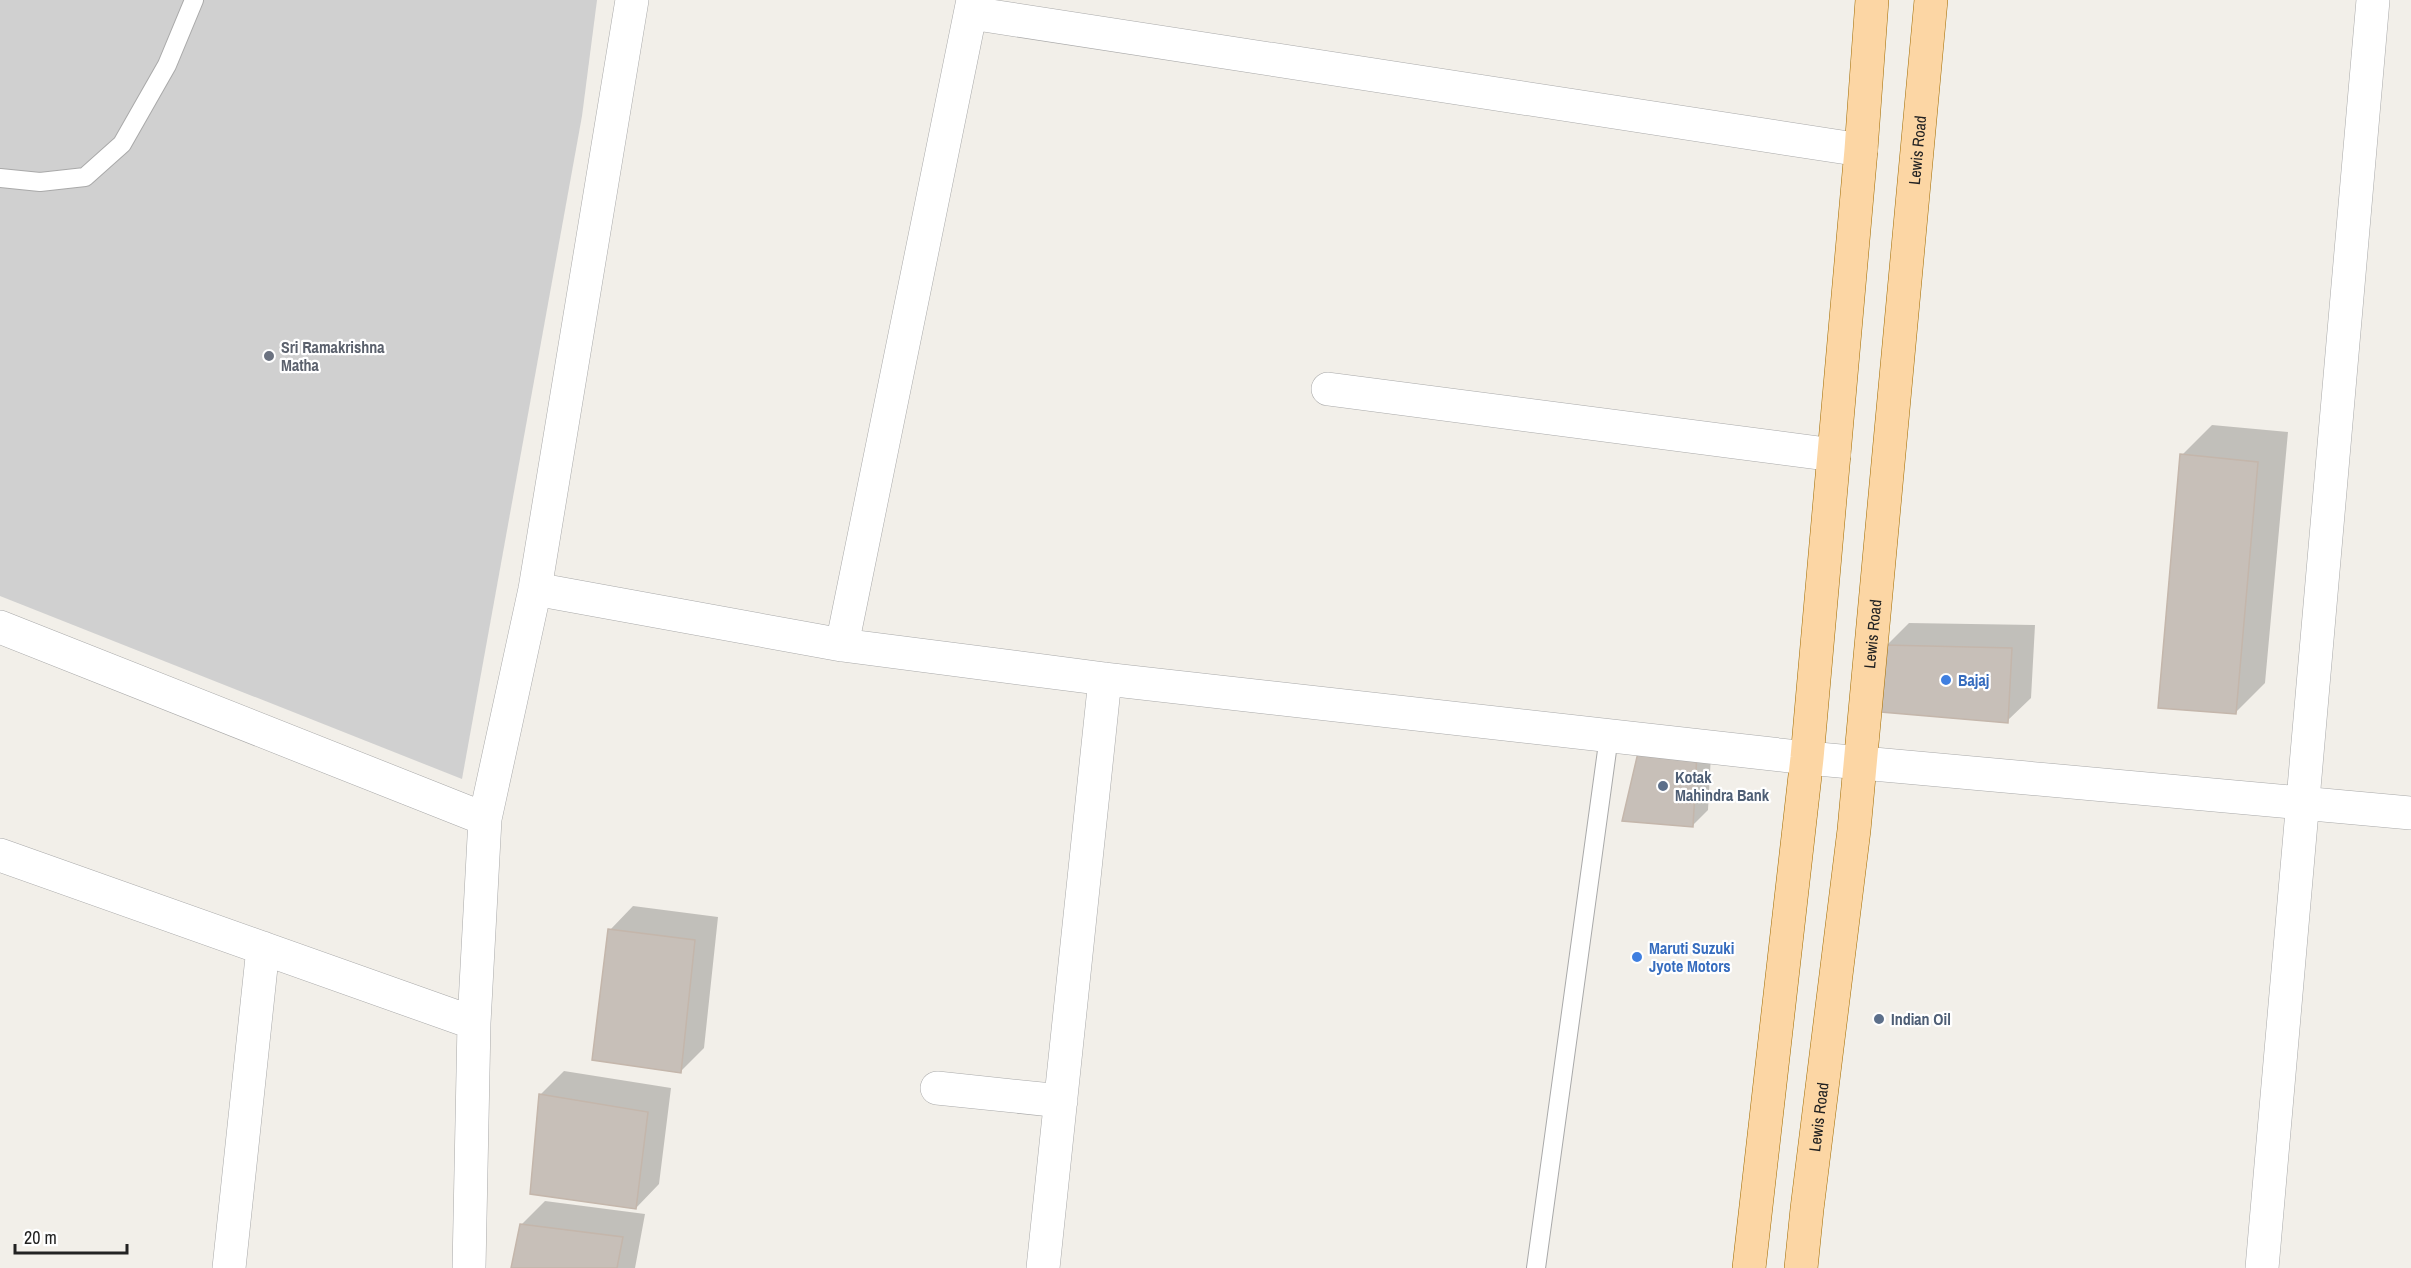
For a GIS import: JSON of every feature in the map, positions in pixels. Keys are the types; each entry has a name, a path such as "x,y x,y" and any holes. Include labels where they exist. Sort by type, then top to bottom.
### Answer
{"main road":[{"path":"1749,1268 1807,758 1861,150 1872,0"},
{"name":"Lewis Road","path":"1801,1268 1860,763 1931,0"}],"street":[{"path":"469,1268 474,1023 485,819 535,589 632,0"},
{"path":"2262,1268 2373,0"},
{"path":"842,645 972,7 1861,150"},
{"path":"1329,389 1834,454"},
{"path":"535,589 842,645 1105,679 1807,758 2411,813"},
{"path":"0,627 485,819"},
{"path":"1043,1268 1105,679"},
{"path":"0,855 474,1023"},
{"path":"229,1268 263,948"},
{"path":"937,1088 1060,1101"}],"lane":[{"path":"0,178 40,182 85,177 122,144 167,65 194,0"},
{"path":"1536,1268 1609,736"}],"shaded area":[{"name":"Sri Ramakrishna Matha","path":"0,0 597,0 582,116 462,779 0,596"}],"building":[{"path":"2180,454 2258,462 2236,714 2158,708"},
{"name":"Bajaj","path":"1884,645 2012,648 2008,723 1881,712"},
{"name":"Kotak Mahindra Bank","path":"1640,744 1697,752 1693,827 1622,821"},
{"path":"608,929 695,940 681,1073 592,1060"},
{"path":"539,1094 648,1112 636,1209 530,1194"},
{"path":"520,1224 623,1237 617,1268 511,1268"}],"place":[{"name":"Sri Ramakrishna Matha","path":"269,356"},
{"name":"Bajaj","path":"1946,680"},
{"name":"Kotak Mahindra Bank","path":"1663,786"},
{"name":"Maruti Suzuki Jyote Motors","path":"1637,957"},
{"name":"Indian Oil","path":"1879,1019"}]}
